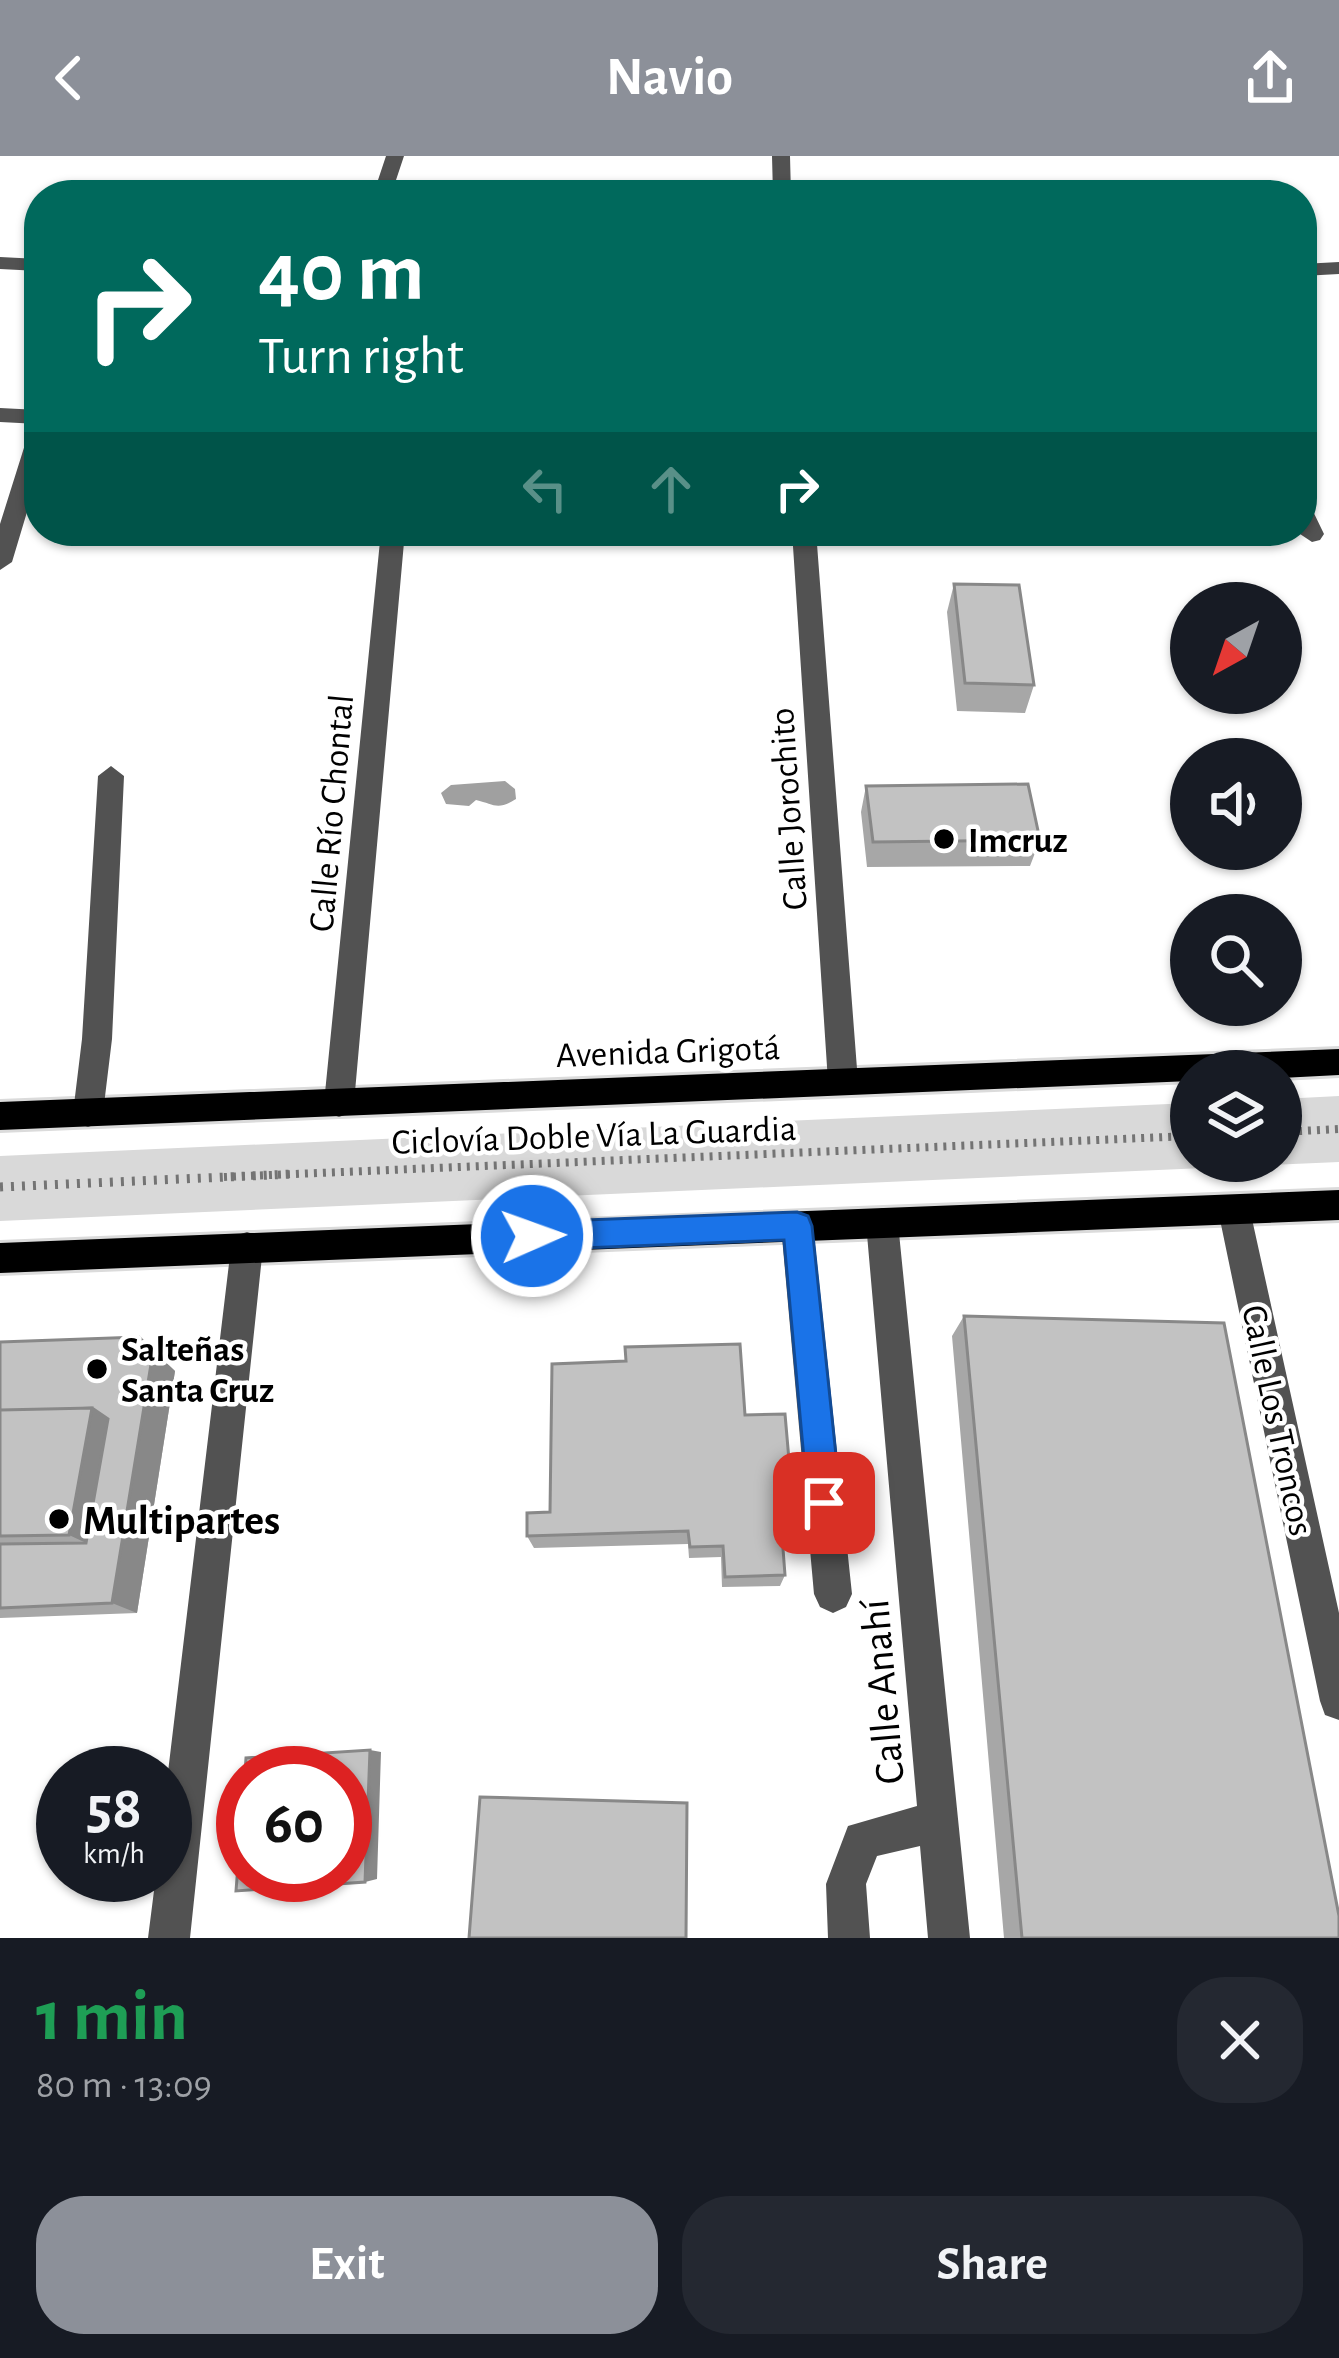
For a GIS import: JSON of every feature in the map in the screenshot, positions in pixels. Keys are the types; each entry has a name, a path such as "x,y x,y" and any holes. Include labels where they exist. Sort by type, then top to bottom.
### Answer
{"main road":[{"name":"Avenida Grigotá","path":"0,1116 1339,1062"},
{"path":"0,1258 1339,1205"}],"street":[{"path":"0,562 24,484"},
{"name":"Calle Río Chontal","path":"339,1102 392,546"},
{"name":"Calle Jorochito","path":"805,546 843,1082"},
{"path":"88,1112 97,1039 111,776"},
{"name":"Calle Los Troncos","path":"1234,1210 1339,1701"},
{"name":"Calle Anahí","path":"883,1223 950,1938"},
{"path":"797,1226 833,1594"},
{"path":"169,1938 248,1247"},
{"path":"849,1938 846,1884 862,1840 906,1826 939,1826"}],"path":[{"path":"1302,1131 1339,1129"},
{"name":"Ciclovía Doble Vía La Guardia","path":"0,1187 1170,1137"}],"shaded area":[{"path":"505,781 515,789 516,799 500,806 476,800 469,806 446,804 441,793 451,785"},
{"path":"1339,1096 1339,1162 1302,1164 1302,1098"},
{"path":"1170,1104 1170,1169 0,1221 0,1156"}],"building":[{"path":"954,584 1019,585 1034,685 965,683"},
{"path":"1028,784 1040,840 873,842 866,786"},
{"path":"964,1316 1224,1323 1339,1916 1339,1938 1022,1938"},
{"path":"139,1337 153,1352 112,1603 0,1608 0,1544 86,1543 108,1419 92,1408 0,1410 0,1342"},
{"path":"740,1344 745,1415 785,1414 791,1483 778,1483 785,1575 725,1577 723,1546 690,1547 688,1531 527,1536 527,1513 550,1512 552,1364 626,1361 625,1347"},
{"path":"92,1408 69,1535 0,1536 0,1410"},
{"path":"480,1797 687,1803 686,1938 469,1938"}],"place":[{"name":"Imcruz","path":"944,839"},
{"name":"Salteñas Santa Cruz","path":"97,1369"},
{"name":"Multipartes","path":"59,1519"}],"route":[{"path":"532,1236 797,1226 824,1503"}]}
